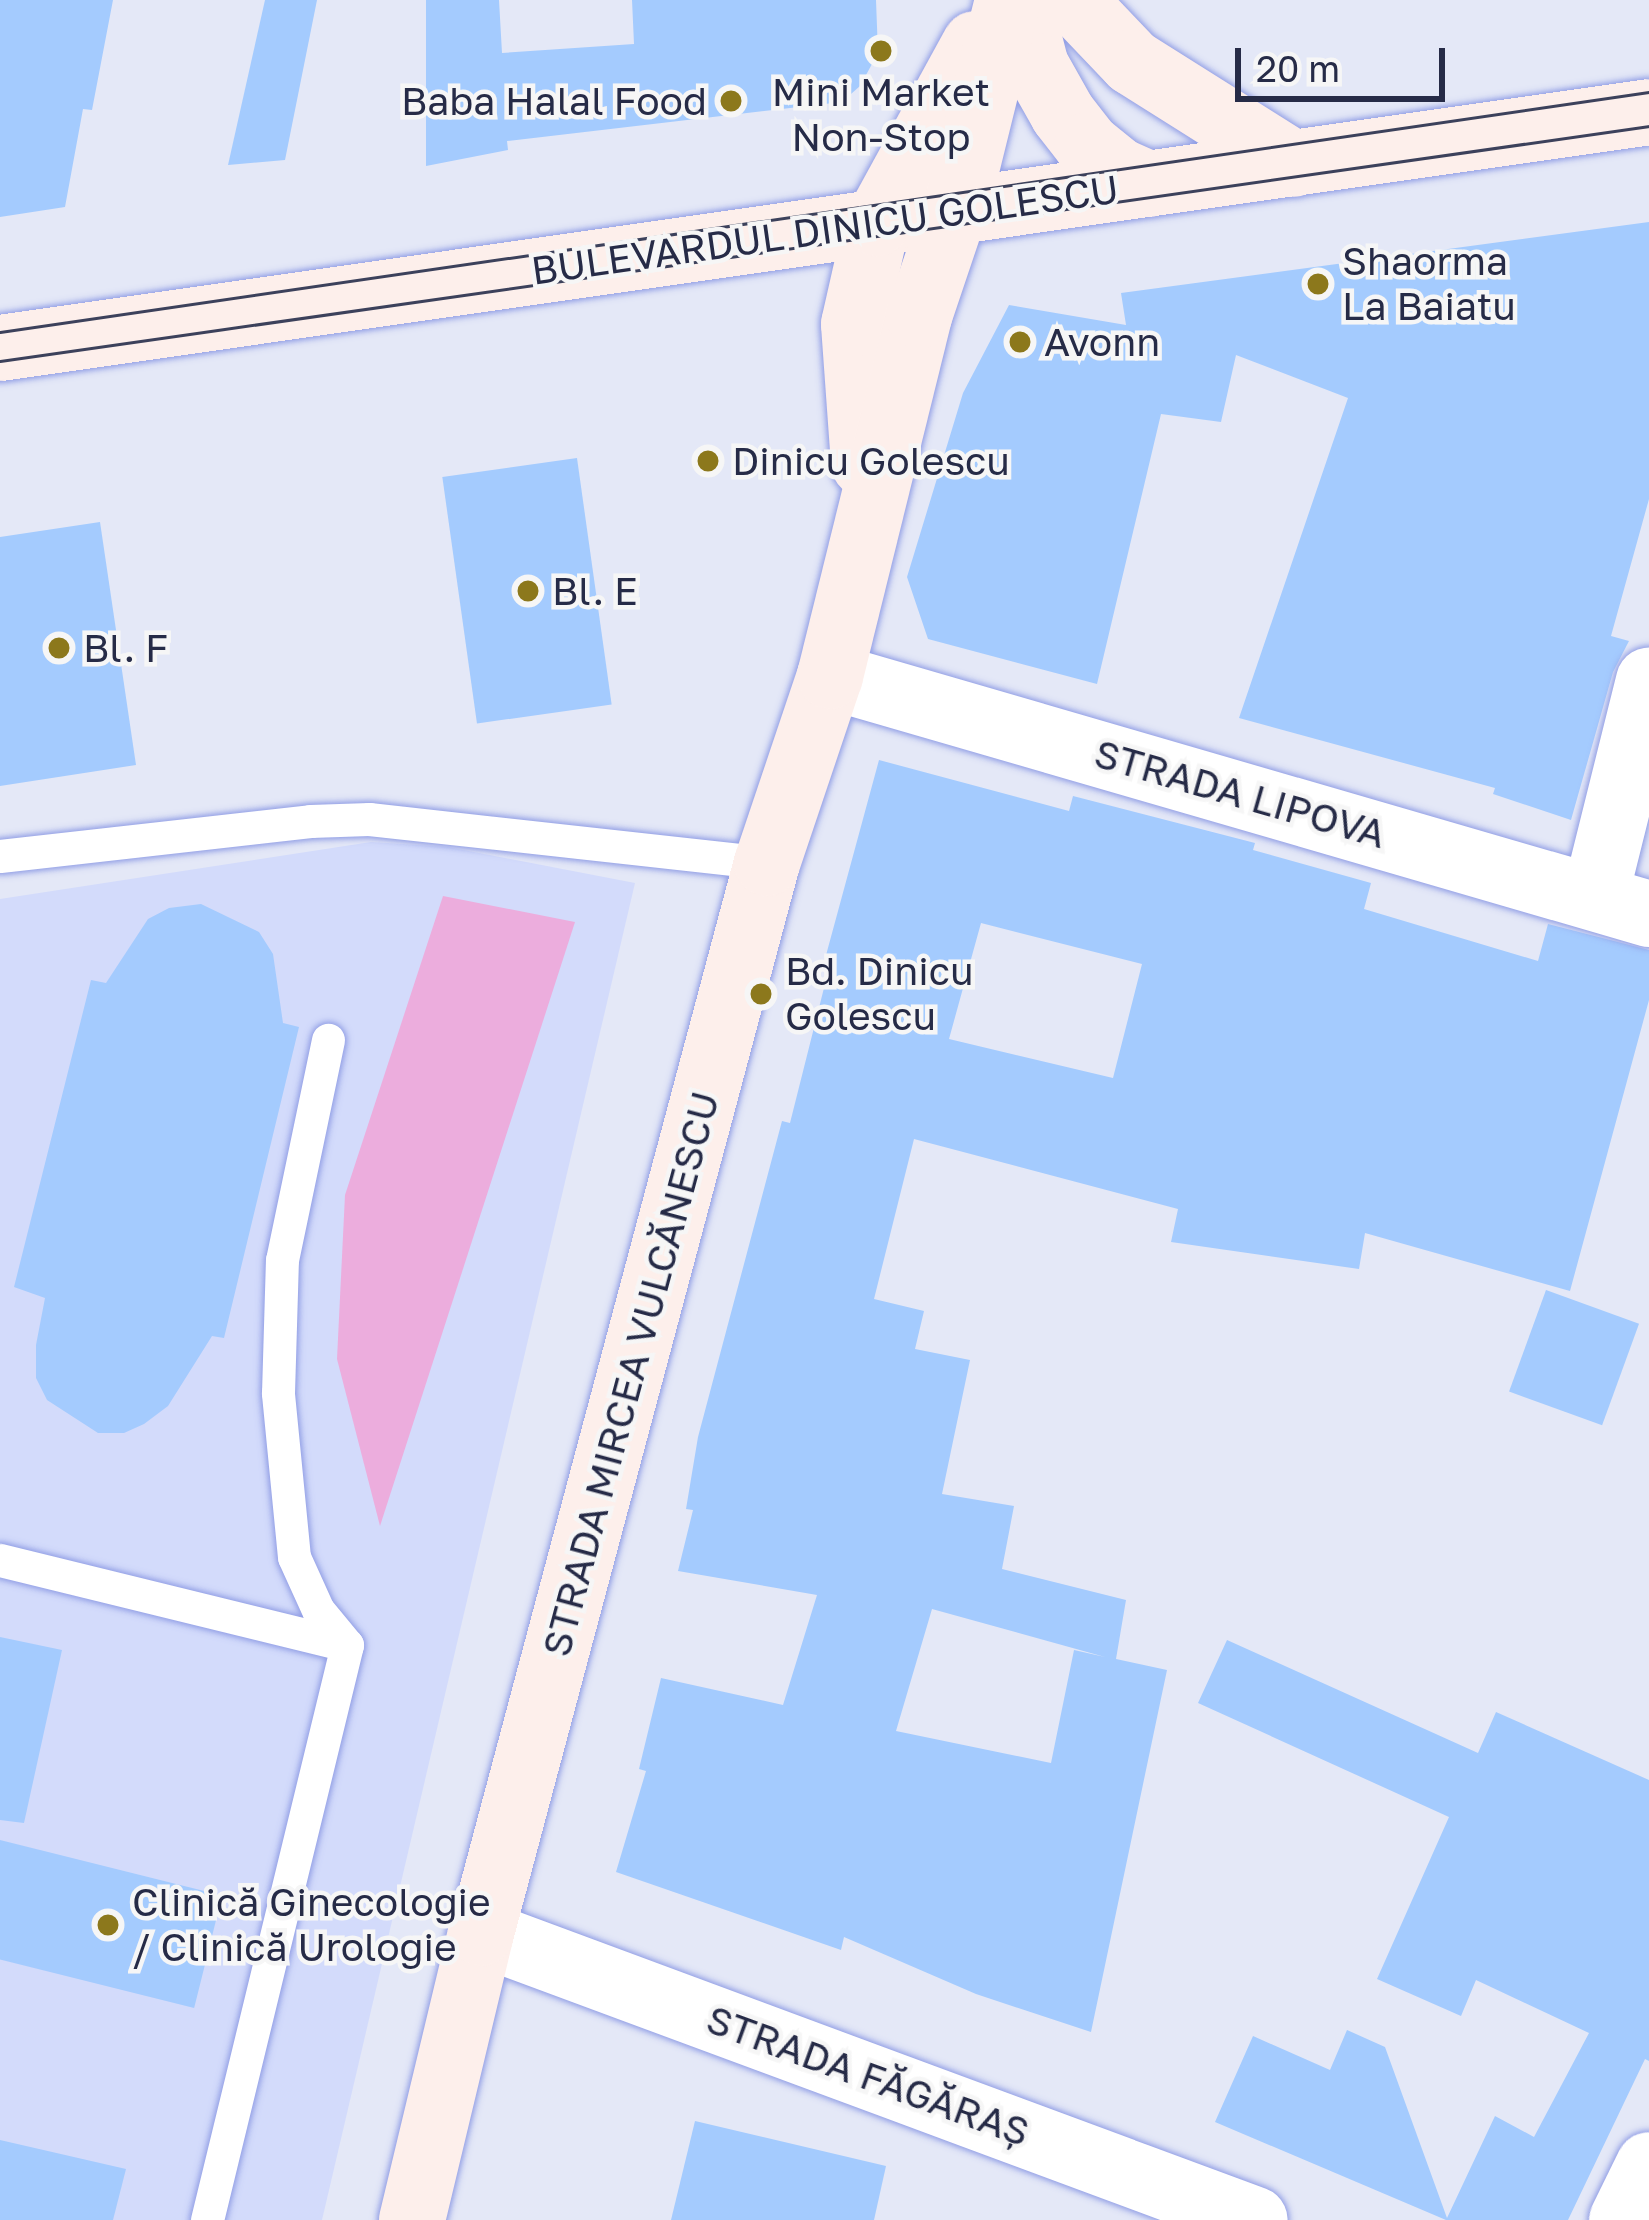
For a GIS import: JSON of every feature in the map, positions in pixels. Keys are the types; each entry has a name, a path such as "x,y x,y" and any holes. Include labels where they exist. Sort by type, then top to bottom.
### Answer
{"main road":[{"name":"STRADA MIRCEA VULCĂNESCU","path":"412,2220 481,1933 767,863 830,676 869,534 919,316 954,212 1004,0"},
{"name":"STRADA MIRCEA VULCĂNESCU","path":"869,534 854,324 877,223 904,166 1004,0"},
{"path":"1019,0 1036,66 1063,114 1087,146 1119,171 1148,184"},
{"path":"1073,0 1132,62 1294,164"},
{"name":"BULEVARDUL DINICU GOLESCU","path":"0,348 1649,112"}],"street":[{"name":"STRADA LIPOVA","path":"830,676 1622,905"},
{"path":"1622,905 1649,681"},
{"name":"STRADA FĂGĂRAȘ","path":"481,1933 1255,2220"},
{"path":"1622,2220 1649,2165"}],"lane":[{"path":"0,856 310,821 368,819 767,863"},
{"path":"328,1040 282,1260 278,1393 294,1557 318,1610 347,1645"},
{"path":"0,1561 347,1645"},
{"path":"207,2220 347,1645"}],"shaded area":[{"path":"371,842 448,847 635,883 322,2220 0,2220 0,899"},
{"path":"443,896 575,922 380,1526 337,1359 345,1195"}],"building":[{"path":"0,0 113,0 92,110 83,109 65,207 0,217"},
{"path":"265,0 317,0 285,160 228,165"},
{"path":"426,0 499,0 502,53 634,44 632,0 876,0 878,53 860,86 842,102 507,141 508,150 426,166"},
{"path":"1649,222 1649,499 1611,636 1629,641 1613,672 1571,820 1493,794 1495,788 1239,718 1348,398 1236,355 1221,422 1161,414 1097,684 928,639 907,577 963,393 1009,305 1126,325 1121,293"},
{"name":"Bl. E","path":"577,458 612,705 477,724 442,477"},
{"name":"Bl. F","path":"100,522 136,765 0,786 0,537"},
{"path":"879,760 1069,811 1073,796 1255,843 1253,850 1371,883 1364,909 1538,961 1548,924 1649,950 1649,1000 1570,1291 1365,1233 1359,1269 1171,1242 1178,1209 914,1139 874,1299 924,1311 915,1349 970,1360 942,1494 1014,1506 1002,1569 1126,1600 1116,1659 1167,1670 1091,2032 976,1994 844,1937 841,1950 616,1872 646,1771 639,1769 661,1678 783,1705 817,1595 678,1571 693,1510 686,1509 698,1437 782,1121 790,1123 828,972 822,970","holes":["981,923 1142,964 1113,1078 949,1039","932,1609 1105,1657 1074,1650 1051,1763 896,1731"]},
{"path":"201,904 259,932 273,954 283,1023 299,1027 224,1338 212,1336 168,1406 124,1433 98,1433 47,1400 36,1378 36,1345 45,1298 14,1287 91,980 106,983 148,919 169,908"},
{"path":"1546,1290 1639,1324 1602,1425 1509,1391"},
{"path":"0,1637 62,1650 24,1823 0,1820"},
{"path":"1227,1640 1478,1753 1496,1712 1649,1780 1649,2061 1645,2059 1568,2220 1446,2220 1215,2122 1253,2036 1330,2070 1347,2030 1385,2047 1447,2218 1495,2116 1534,2137 1589,2033 1476,1980 1461,2016 1377,1979 1449,1817 1198,1703"},
{"name":"Clinică Ginecologie / Clinică Urologie","path":"0,1840 222,1895 194,2008 0,1960"},
{"path":"695,2121 886,2166 874,2220 671,2220"},
{"path":"0,2140 126,2169 113,2220 0,2220"}],"tram line":[{"path":"0,332 1649,92"},
{"path":"0,361 1649,126"}],"place":[{"name":"Mini Market Non-Stop","path":"881,51"},
{"name":"Baba Halal Food","path":"731,101"},
{"name":"Shaorma La Baiatu","path":"1318,284"},
{"name":"Avonn","path":"1020,342"},
{"name":"Dinicu Golescu","path":"708,461"},
{"name":"Bl. E","path":"528,591"},
{"name":"Bl. F","path":"59,648"},
{"name":"Bd. Dinicu Golescu","path":"761,994"},
{"name":"Clinică Ginecologie / Clinică Urologie","path":"108,1925"}]}
